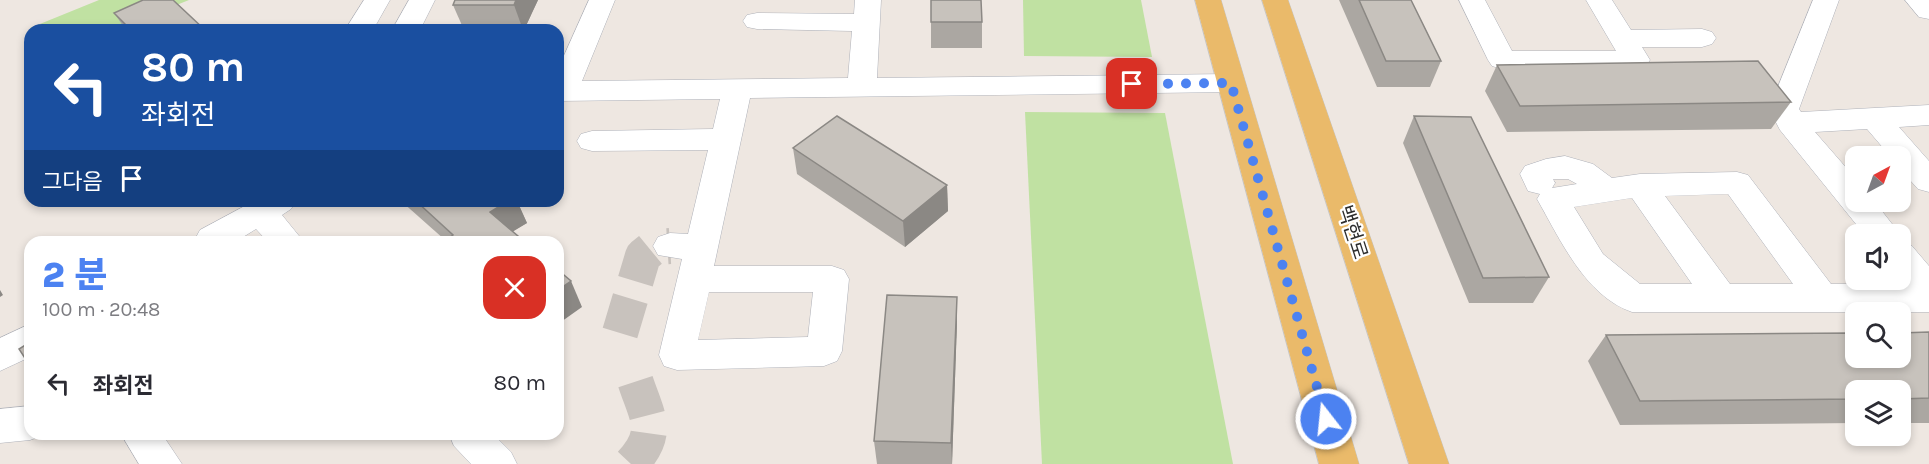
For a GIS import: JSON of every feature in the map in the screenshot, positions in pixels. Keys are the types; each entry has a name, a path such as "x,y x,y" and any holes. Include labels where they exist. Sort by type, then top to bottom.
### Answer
{"main road":[{"path":"1208,0 1339,464"},
{"name":"백현로","path":"1275,0 1429,464"}],"lane":[{"path":"362,24 376,0"},
{"path":"409,24 422,0"},
{"path":"564,82 602,0"},
{"path":"1472,0 1502,60 1636,60 1599,0"},
{"path":"1826,0 1784,109 1791,123 1845,188"},
{"path":"1918,0 1929,11"},
{"path":"757,21 867,11 862,89"},
{"path":"1623,39 1702,38"},
{"path":"564,91 1231,83"},
{"path":"694,279 832,279 824,351 677,355 694,279 686,246 726,139 737,90"},
{"path":"1791,123 1929,116"},
{"path":"1875,119 1929,182"},
{"path":"592,141 726,139"},
{"path":"1539,183 1536,174 1550,167 1572,168 1594,178 1606,191"},
{"path":"1822,298 1737,183 1640,185 1553,199 1591,263 1632,298 1721,298 1822,298 1929,298"},
{"path":"1640,185 1721,298"},
{"path":"217,236 268,207"},
{"path":"270,207 285,236"},
{"path":"1865,212 1875,224"},
{"path":"1911,268 1929,290"},
{"path":"0,356 24,342"},
{"path":"0,426 24,424"},
{"path":"144,440 162,464"},
{"path":"474,440 497,464"}],"green space":[{"path":"99,0 189,0 129,24 40,24"},
{"path":"1023,0 1141,0 1152,57 1024,56"},
{"path":"1025,112 1165,113 1233,464 1042,464"}],"building":[{"path":"143,0 173,0 199,24 125,24 114,13"},
{"path":"455,0 516,0 514,5 453,5"},
{"path":"931,0 981,0 982,22 931,22"},
{"path":"1359,0 1411,0 1441,61 1386,61"},
{"path":"1758,61 1791,102 1520,106 1497,65"},
{"path":"837,116 947,185 903,221 793,148"},
{"path":"1414,116 1471,117 1549,277 1483,278"},
{"path":"423,207 498,207 490,212 518,236 452,236"},
{"path":"564,275 571,281 564,286"},
{"path":"887,295 957,297 951,443 874,441"},
{"path":"1929,332 1929,398 1911,399 1911,380 1845,380 1845,399 1640,401 1606,335 1845,333 1845,368 1911,368 1911,333"},
{"path":"24,346 24,357 19,349"}],"tunnel":[{"path":"620,333 643,256 654,247 670,246"},
{"path":"631,464 641,452 649,432 649,423 634,377"}],"route":[{"path":"1132,84 1231,83 1326,419"}]}
